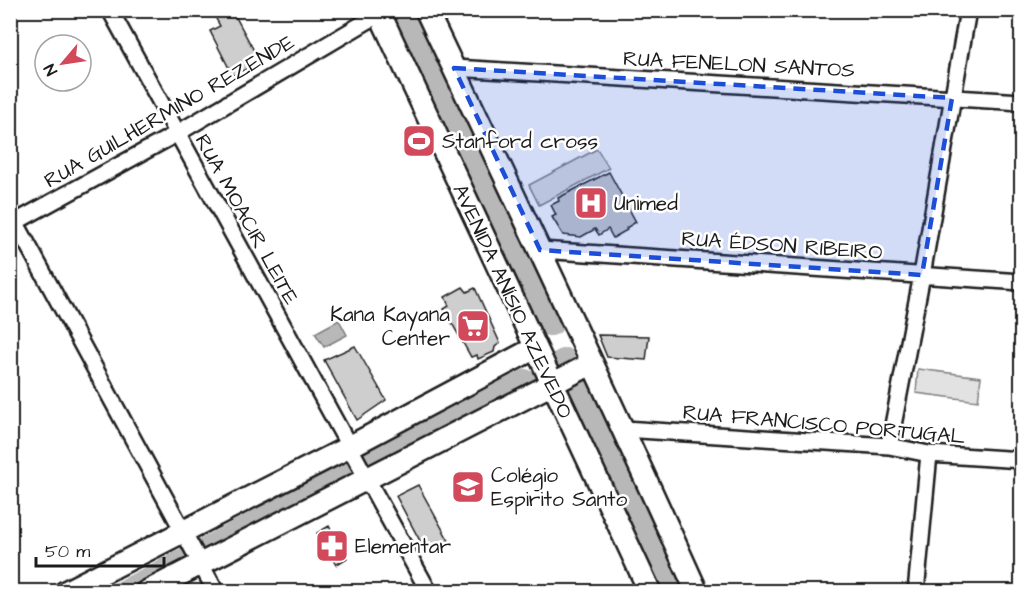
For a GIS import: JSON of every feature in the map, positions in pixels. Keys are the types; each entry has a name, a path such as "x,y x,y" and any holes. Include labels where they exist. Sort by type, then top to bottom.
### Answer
{"street":[{"name":"RUA MOACIR LEITE","path":"110,10 364,474"},
{"path":"426,10 540,250 591,364 624,429 697,591"},
{"path":"889,446 922,275 968,10"},
{"name":"RUA GUILHERMINO REZENDE","path":"12,219 176,134 382,12"},
{"name":"AVENIDA ANÍSIO AZEVEDO","path":"382,12 535,348 650,591"},
{"name":"RUA FENELON SANTOS","path":"454,68 1022,102"},
{"path":"12,219 216,591"},
{"name":"RUA ÉDSON RIBEIRO","path":"540,250 1022,282"},
{"path":"65,591 187,536 351,451 535,348"},
{"path":"146,591 199,560 364,474 591,364"},
{"name":"RUA FRANCISCO PORTUGAL","path":"624,429 889,446 929,454 1022,460"},
{"path":"916,591 929,454"},
{"path":"364,474 429,591"}],"highlighted area":[{"path":"454,68 952,98 922,275 540,250"}],"shaded area":[{"path":"597,149 609,168 539,205 529,185"},
{"path":"339,320 347,335 324,347 315,333"},
{"path":"918,369 981,377 978,401 916,393"}],"building":[{"path":"227,10 232,10 260,62 233,76 210,31 220,26 215,17"},
{"name":"Unimed","path":"609,172 636,222 613,238 608,229 599,235 595,229 581,237 563,235 552,217 556,215 551,205 559,201 558,198"},
{"name":"Kana Kayana Center","path":"463,287 467,292 475,288 500,343 495,347 494,352 478,359 477,355 471,357 444,309 449,306 445,297"},
{"path":"598,335 649,336 646,360 607,357"},
{"path":"355,346 386,400 357,420 324,360"},
{"path":"418,485 449,541 427,554 396,496"},
{"name":"Elementar","path":"329,526 347,558 336,565 317,533"}],"waterway":[{"path":"403,10 442,98 550,321"},
{"path":"554,363 565,357"},
{"path":"117,592 526,378"},
{"path":"580,389 675,592"}],"place":[{"name":"Stanford cross","path":"419,141"},
{"name":"Unimed","path":"591,203"},
{"name":"Kana Kayana Center","path":"473,326"},
{"name":"Colégio Espirito Santo","path":"468,487"},
{"name":"Elementar","path":"332,546"}]}
